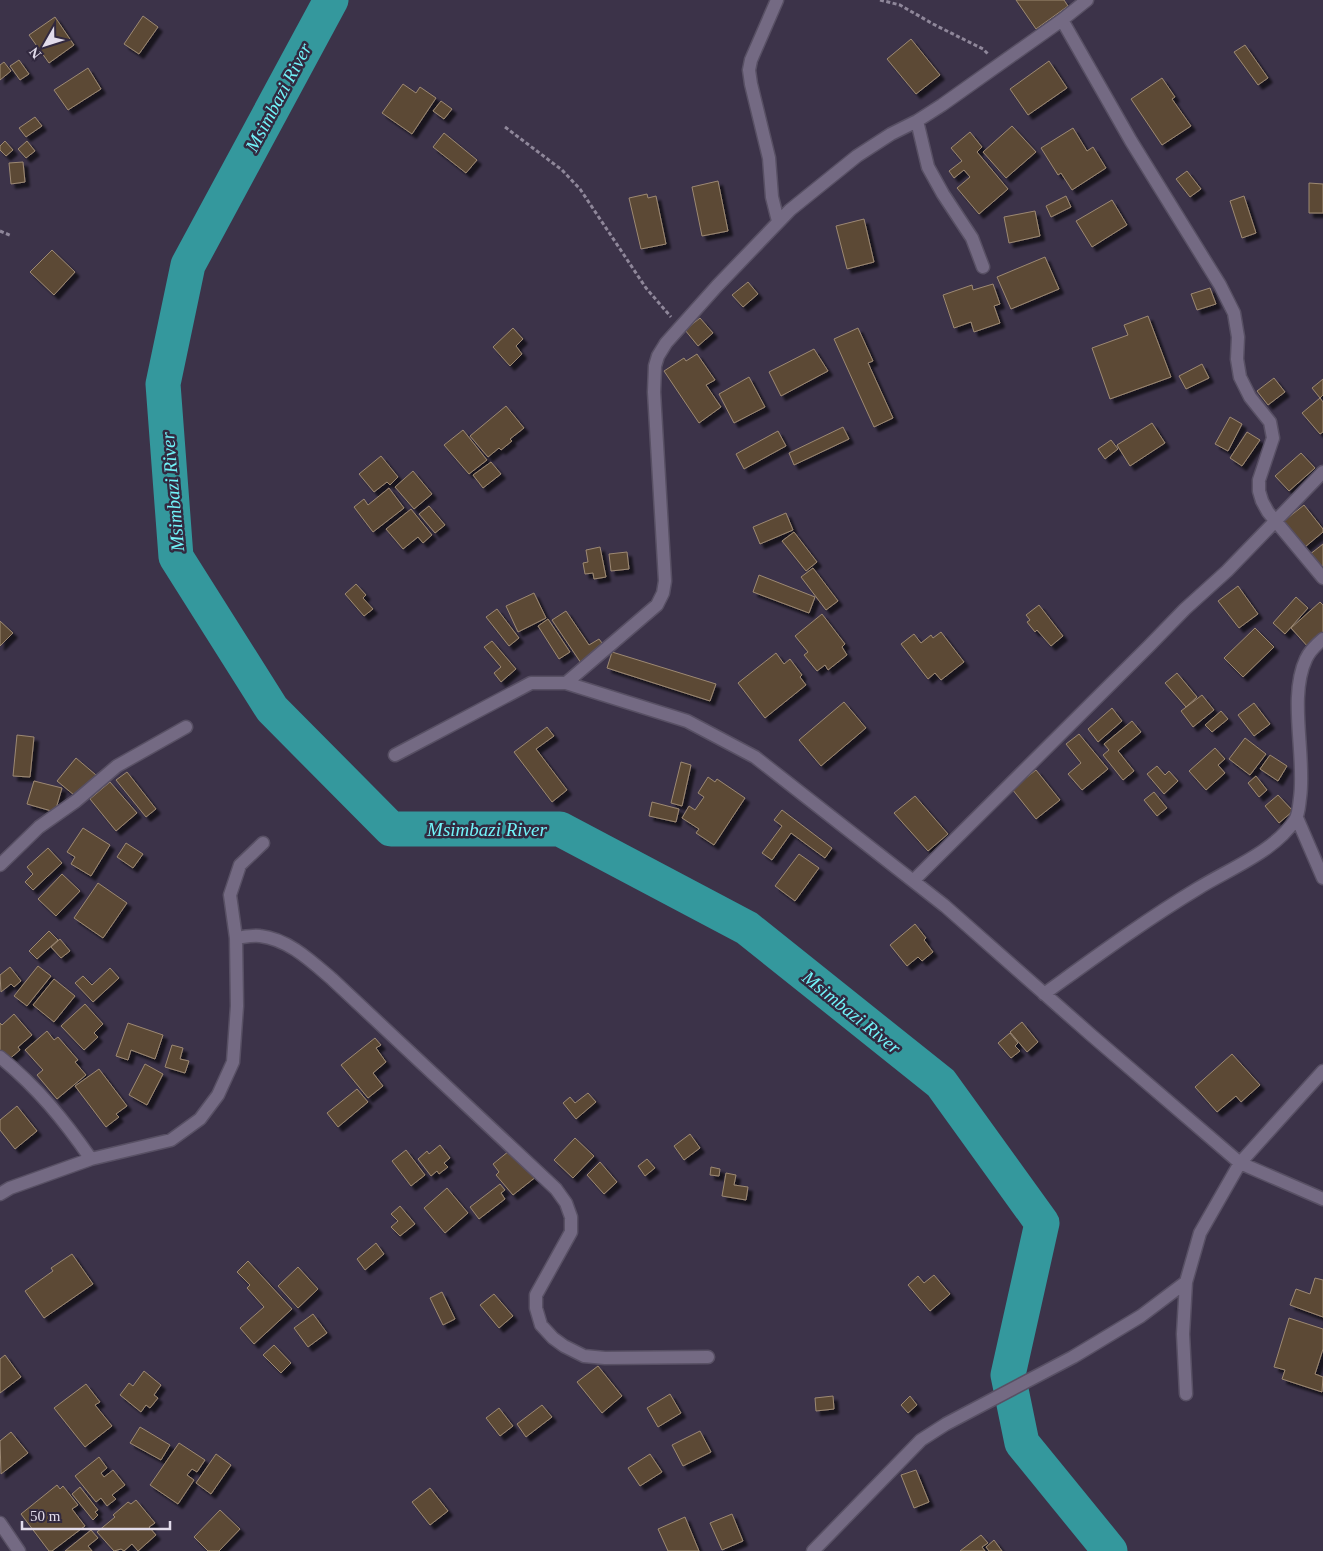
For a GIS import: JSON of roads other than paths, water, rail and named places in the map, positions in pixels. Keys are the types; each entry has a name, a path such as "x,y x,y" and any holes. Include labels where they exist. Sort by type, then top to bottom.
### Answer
{"street":[{"path":"777,0 751,60 749,70 753,96 769,158 772,197 778,221"},
{"path":"566,683 657,605 663,593 665,581 656,449 655,366 658,356 679,327 778,221 857,156 949,101 1087,0"},
{"path":"1062,20 1131,141 1220,285 1234,313 1238,337 1237,360 1240,378 1250,397 1270,422 1273,438 1259,480 1259,491 1262,501 1323,578"},
{"path":"917,121 928,167 972,238 984,267"},
{"path":"913,881 1185,609 1227,571 1323,472"},
{"path":"1044,994 1129,933 1189,894 1271,846 1286,833 1297,818 1302,788 1298,699 1301,673 1306,657 1323,639"},
{"path":"395,755 531,682 566,683 687,721 755,757 945,906 1240,1163 1323,1199"},
{"path":"0,865 39,827 76,801 117,766 186,727"},
{"path":"1297,818 1323,878"},
{"path":"0,1194 10,1188 91,1158 171,1140 200,1119 218,1095 233,1062 237,1006 236,938 230,895 240,865 263,843"},
{"path":"236,938 260,936 274,939 304,955 556,1189 571,1216 571,1232 536,1295 536,1308 541,1325 553,1338 584,1356 605,1358 708,1357"},
{"path":"0,1058 19,1072 64,1120 91,1158"},
{"path":"1186,1394 1183,1334 1186,1282 1200,1233 1240,1163 1323,1071"},
{"path":"813,1551 922,1440 946,1424 1073,1358 1141,1316 1186,1282"},
{"path":"0,1524 19,1551"}],"waterway":[{"name":"Msimbazi River","path":"331,0 188,265 163,384 176,557 272,709 391,829 560,829 747,928 941,1083 1042,1223 1008,1375 1022,1443 1110,1551"}]}
